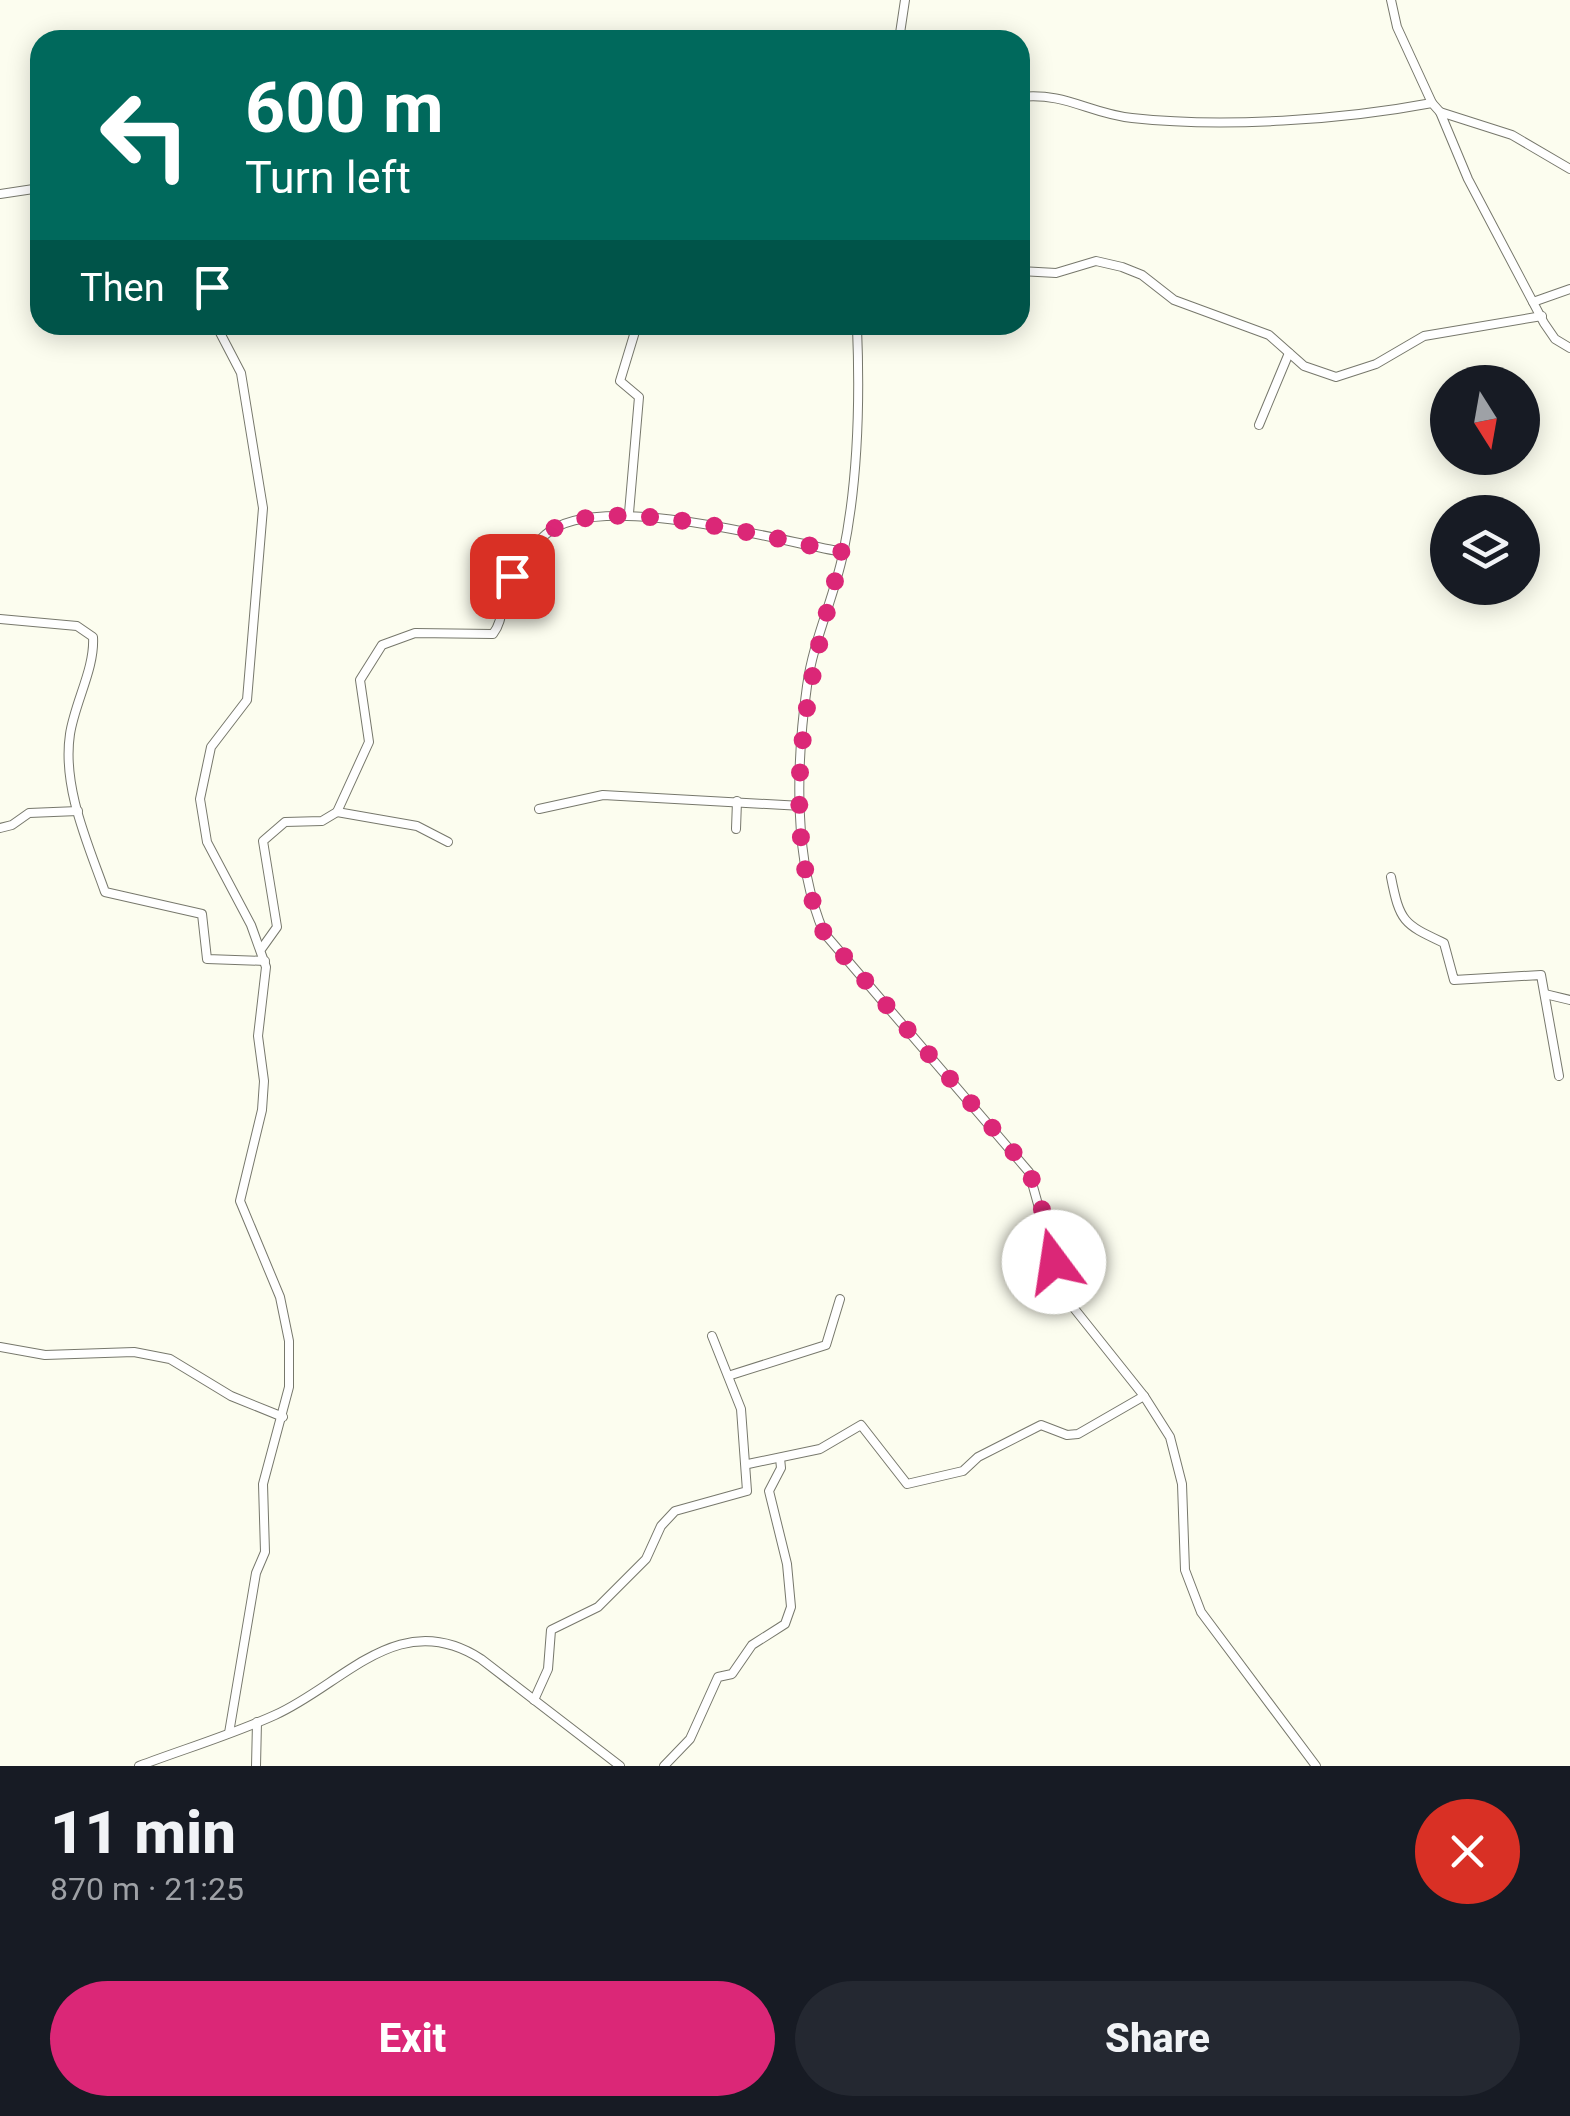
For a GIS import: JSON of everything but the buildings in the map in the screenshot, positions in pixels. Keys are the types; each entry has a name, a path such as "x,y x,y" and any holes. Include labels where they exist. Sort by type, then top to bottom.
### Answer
{"street":[{"path":"901,30 905,0"},
{"path":"1391,0 1402,40 1440,112 1468,179 1555,339 1570,348"},
{"path":"1030,98 1070,98 1128,118 1243,123 1432,103"},
{"path":"1440,112 1512,135 1570,169"},
{"path":"0,194 30,190"},
{"path":"1030,272 1056,273 1096,261 1122,267 1142,275 1174,300 1263,332 1318,374 1347,376 1376,364 1412,339 1542,316"},
{"path":"1533,302 1570,289"},
{"path":"221,335 241,372 263,508 248,700 208,756 201,782 200,816 207,842 265,961 258,1036 264,1081 262,1110 240,1194 244,1218 280,1297 286,1324 289,1386 263,1484 265,1552 256,1573 229,1733"},
{"path":"628,513 639,397 620,381 634,335"},
{"path":"857,335 858,392 843,552 807,686 802,806 804,875 824,933 1022,1162 1037,1188 1049,1244 1072,1307 1144,1396 1170,1437 1179,1470 1185,1570 1196,1602 1225,1648 1259,1686 1316,1766"},
{"path":"1259,425 1289,353"},
{"path":"262,948 277,927 263,841 275,826 285,822 322,821 337,812 368,742 360,680 382,645 414,633 493,634 512,576 548,532 588,516 628,513 843,552"},
{"path":"0,618 77,626 93,637 93,658 84,673 69,737 78,810 107,893 202,914 207,959 265,961"},
{"path":"540,809 603,795 802,806"},
{"path":"736,829 737,801"},
{"path":"0,828 12,826 28,813 78,810"},
{"path":"337,812 416,826 448,842"},
{"path":"1391,877 1400,915 1416,932 1444,942 1454,980 1536,972 1541,975 1558,1076"},
{"path":"1544,994 1570,1000"},
{"path":"730,1375 826,1345 840,1299"},
{"path":"534,1700 548,1669 551,1630 598,1606 646,1559 661,1526 675,1511 747,1491 742,1409 712,1336"},
{"path":"0,1347 45,1355 134,1352 170,1359 231,1396 283,1417"},
{"path":"748,1464 820,1449 863,1426 907,1484 963,1471 978,1457 1041,1425 1067,1435 1078,1434 1144,1396"},
{"path":"664,1766 690,1739 718,1677 732,1674 752,1645 779,1630 789,1616 789,1574 769,1489 782,1468 780,1458"},
{"path":"139,1766 278,1714 370,1656 435,1640 471,1652 620,1766"},
{"path":"256,1766 257,1722"}],"route":[{"path":"512,576 528,552 565,522 628,513 843,552 807,686 802,813 806,887 824,933 1029,1172 1037,1188 1054,1262"}]}
